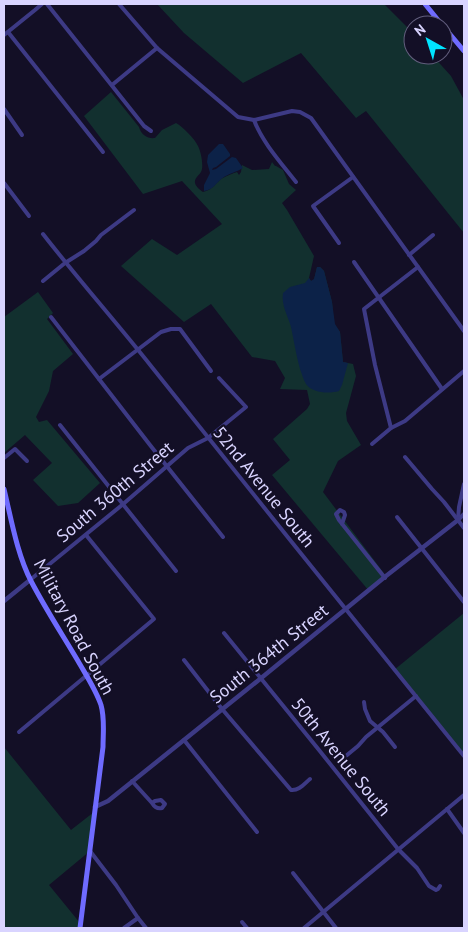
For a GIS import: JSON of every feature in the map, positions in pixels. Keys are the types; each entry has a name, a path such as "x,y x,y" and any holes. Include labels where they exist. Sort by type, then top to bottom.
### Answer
{"main road":[{"path":"425,4 434,15"},
{"path":"453,37 464,51"},
{"name":"Military Road South","path":"4,489 16,537 30,580 86,675 100,705 104,725 103,747 80,928"}],"street":[{"path":"42,4 5,34 103,152"},
{"path":"47,4 144,126 151,131"},
{"path":"119,4 157,48 234,115 242,119 254,120 292,111 300,112 311,118 464,331"},
{"path":"112,86 157,48"},
{"path":"4,109 22,135"},
{"path":"254,120 265,141 296,182"},
{"path":"339,243 313,206 353,176"},
{"path":"4,183 29,216"},
{"path":"43,280 134,210"},
{"name":"52nd Avenue South","path":"43,234 464,756"},
{"path":"409,255 433,235"},
{"path":"354,262 442,389"},
{"path":"391,428 375,365 364,309 418,267"},
{"path":"51,317 223,537"},
{"path":"99,379 161,332 171,329 180,329 211,371"},
{"path":"372,444 391,428 405,420 464,371"},
{"name":"South 360th Street","path":"4,601 86,535 188,448 208,438 246,407 219,378"},
{"path":"60,425 93,469 176,571"},
{"path":"4,458 15,449 27,461"},
{"path":"405,456 464,528"},
{"path":"458,520 464,484"},
{"path":"458,520 464,514"},
{"path":"397,517 464,602"},
{"name":"South 364th Street","path":"95,806 108,801 458,520"},
{"path":"342,524 385,578"},
{"path":"19,732 154,619 86,535"},
{"name":"50th Avenue South","path":"224,633 398,850 417,868 430,887 436,890 440,886"},
{"path":"184,660 222,709 290,790 297,789 310,779"},
{"path":"342,760 416,696"},
{"path":"364,702 370,721 378,727 395,747"},
{"path":"184,740 257,832"},
{"path":"132,781 152,803"},
{"path":"304,928 464,795"},
{"path":"447,809 464,833"},
{"path":"90,851 146,928"},
{"path":"293,873 336,928"},
{"path":"124,928 138,918"},
{"path":"242,922 247,928"}],"green space":[{"path":"157,4 384,4 403,23 403,65 441,65 451,76 464,100 464,233 366,111 356,118 301,53 243,83 184,33"},
{"path":"111,92 145,136 155,138 162,130 176,123 192,137 199,148 202,164 202,169 195,183 203,192 211,189 227,176 237,172 239,175 242,165 252,170 269,169 272,162 283,170 289,184 296,190 282,203 314,256 309,278 311,281 314,280 317,267 324,271 332,302 334,324 340,332 343,362 353,364 356,376 346,413 347,421 361,445 338,461 323,492 386,576 369,591 272,475 290,460 273,439 307,409 310,404 307,390 280,389 285,378 275,361 252,357 211,304 184,322 121,266 152,239 177,255 222,224 182,181 143,194 84,116"},
{"path":"38,292 53,313 47,319 73,354 53,371 49,391 36,417 39,422 47,420 100,483 78,503 58,506 33,480 52,463 25,435 4,453 4,317"},
{"path":"464,613 464,756 394,670"},
{"path":"4,747 71,830 94,812 90,851 49,885 80,923 80,928 4,928"}],"water":[{"path":"219,144 223,144 230,156 212,170 232,157 236,158 243,168 226,176 213,187 204,191 204,185 210,173 207,162 208,155"},
{"path":"317,267 324,271 332,302 335,324 340,332 343,362 348,363 342,385 339,391 335,392 316,391 306,384 300,369 291,327 283,302 283,293 290,287 305,283 309,278 311,281 314,279"}]}
